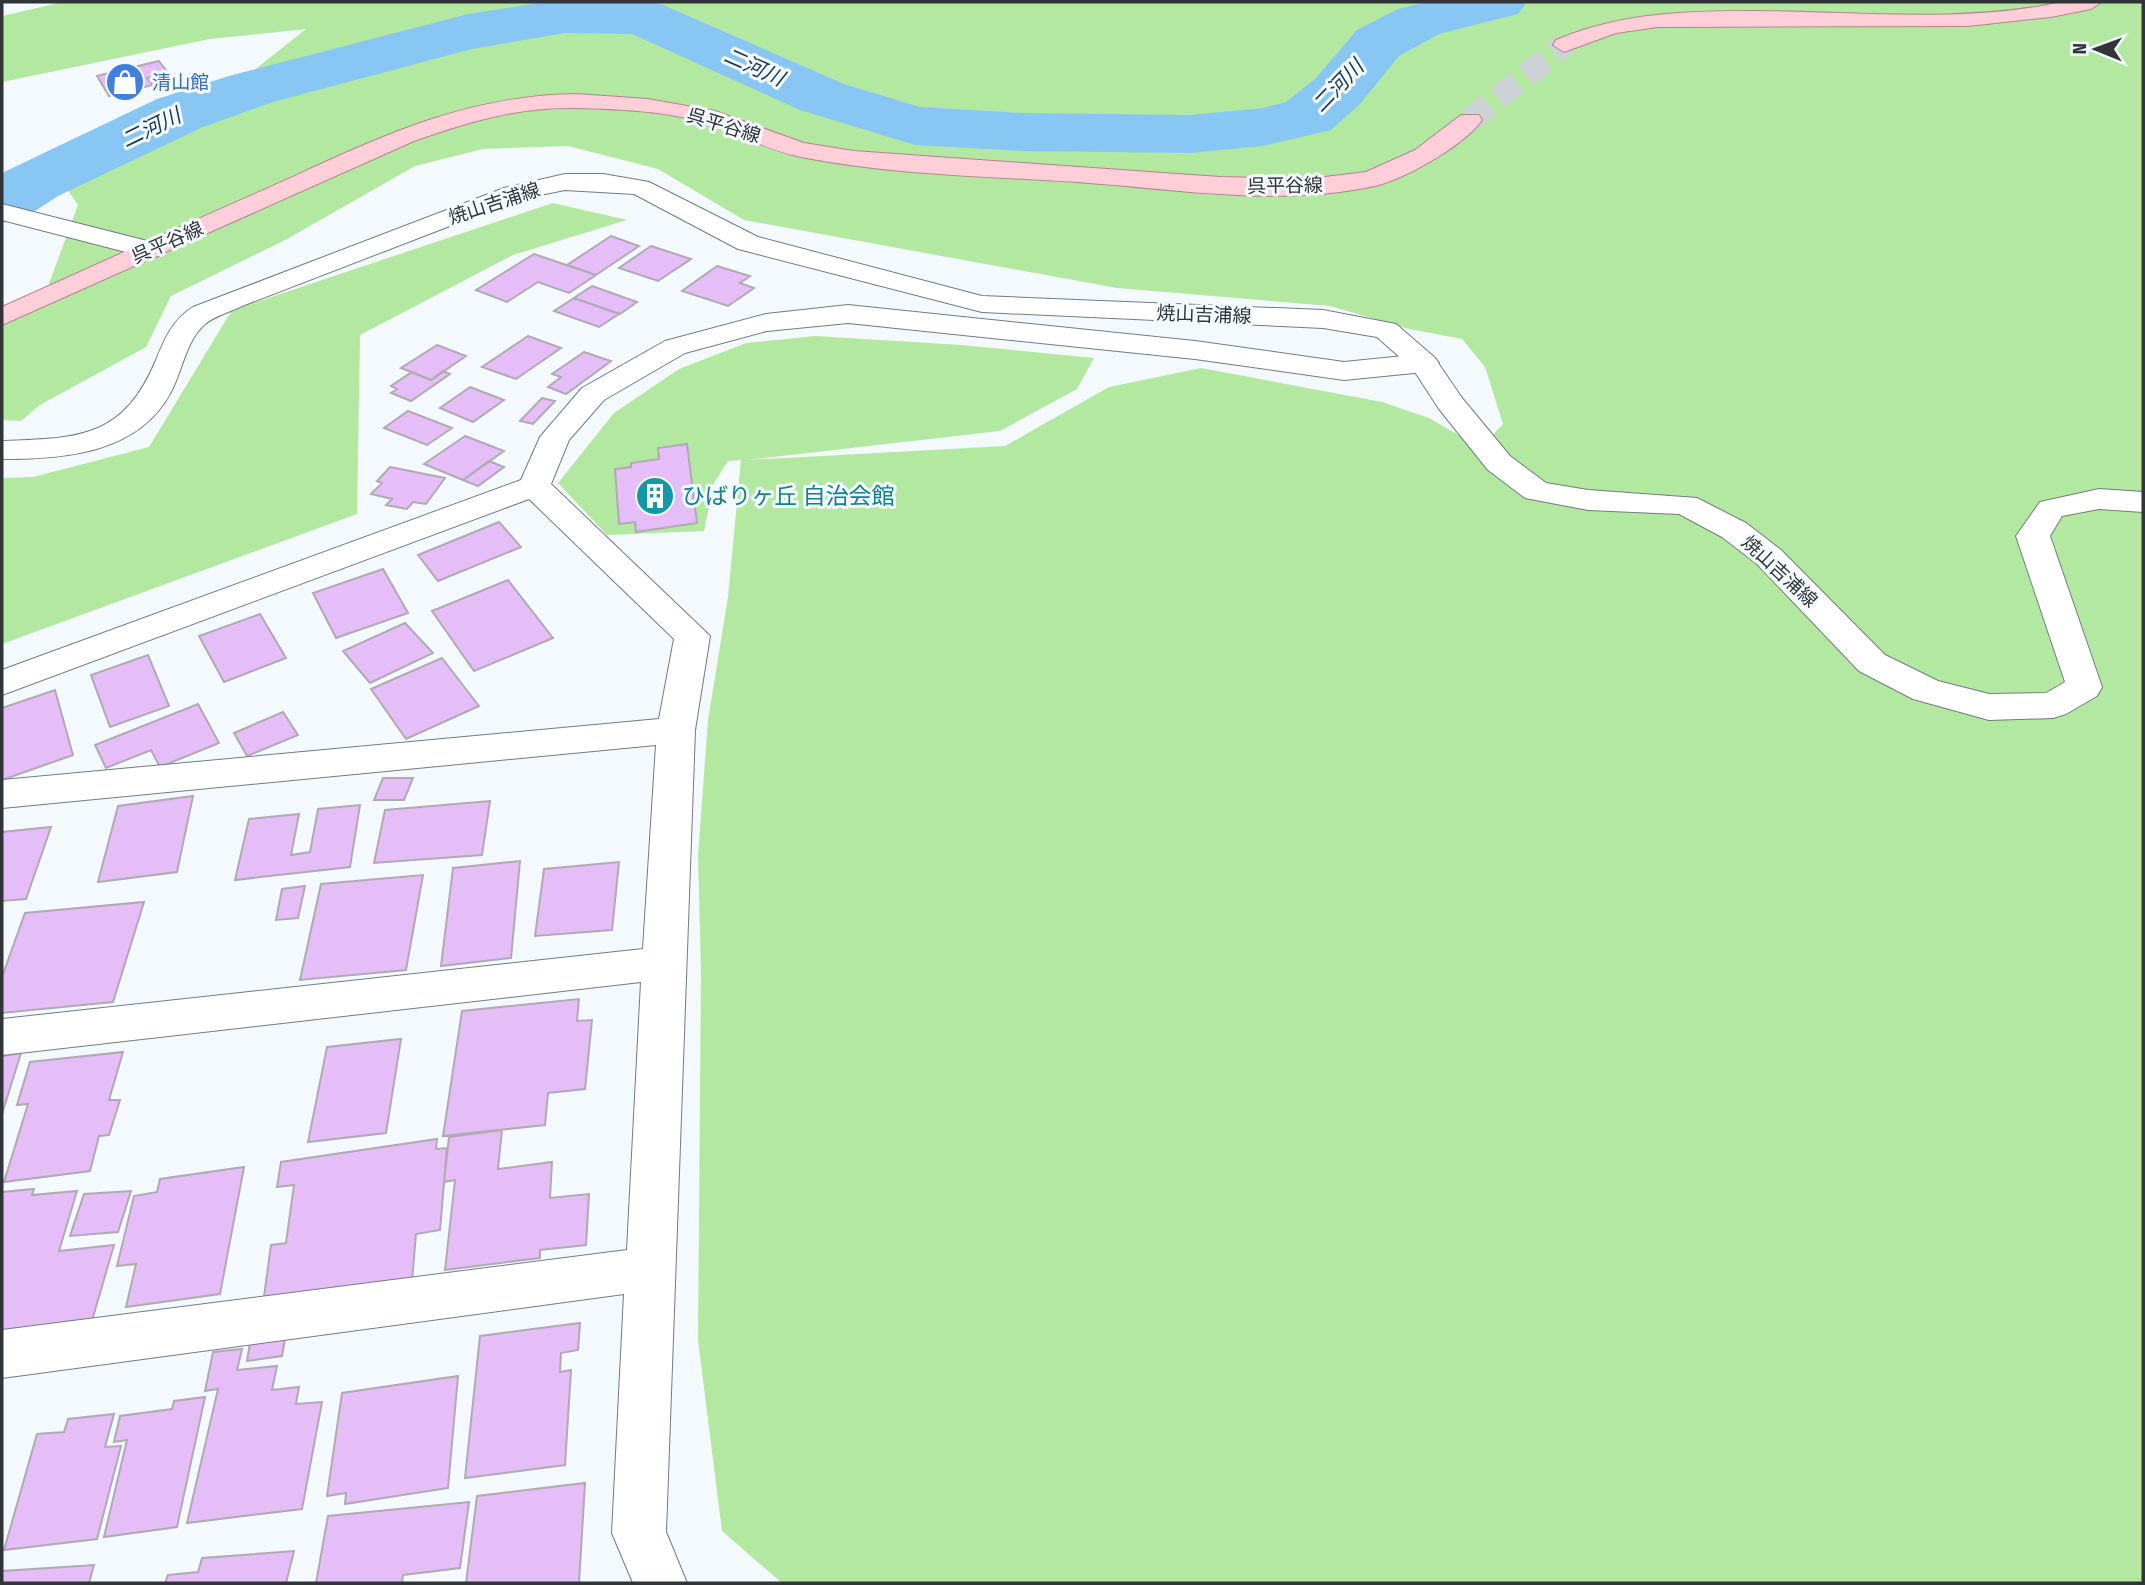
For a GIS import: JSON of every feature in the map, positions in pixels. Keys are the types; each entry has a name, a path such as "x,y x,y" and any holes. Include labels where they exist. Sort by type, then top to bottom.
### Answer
{"main road":[{"path":"1564,45 1596,30 1651,19 1959,18 2020,14 2091,2"},
{"name":"呉平谷線","path":"2,317 405,136 474,112 528,102 576,101 648,106 715,118 798,149 854,159 1153,181 1296,187 1372,178 1424,155 1470,120"}],"street":[{"name":"焼山吉浦線","path":"2,450 55,449 88,443 125,426 154,398 192,320 232,300 513,193 565,182 603,182 640,187 748,243 982,304 1323,319 1386,330 1424,363 1450,403 1499,463 1536,491 1588,500 1686,505 1734,530 1769,557 1872,663 1926,690 1989,707 2053,705 2084,687 2076,653 2033,536 2051,509 2099,499 2143,502"},
{"path":"2,212 149,250"},
{"path":"2,683 534,486 555,436 593,394 675,347 766,323 848,314 1195,350 1344,371 1424,363"},
{"path":"534,486 692,636 676,730 663,962 639,1533 660,1583"},
{"path":"2,794 676,730"},
{"path":"2,1037 663,962"},
{"path":"2,1354 650,1269"}],"green space":[{"path":"63,2 2143,2 2143,1583 782,1583 722,1531 698,1340 701,971 698,856 708,720 728,597 741,460 728,461 714,483 704,531 607,535 558,483 614,413 679,369 746,343 815,336 962,345 1094,358 1077,389 1000,431 747,460 1005,446 1109,387 1201,368 1382,402 1429,418 1481,448 1503,424 1485,367 1462,339 1409,329 1330,306 1117,288 744,220 658,169 568,146 483,149 415,166 287,239 171,296 146,347 40,405 21,421 2,420 2,306 41,305 78,205 65,186 117,157 170,137 306,29 210,39 2,82 2,16"},
{"path":"553,203 627,220 513,255 360,335 357,514 2,644 2,478 33,477 149,447 232,310"}],"building":[{"name":"清山館","path":"159,61 168,73 147,78 153,85 109,96 97,76"},
{"path":"611,236 639,246 596,275 567,265"},
{"path":"651,246 691,259 658,281 619,268"},
{"path":"534,254 596,275 569,293 538,282 507,302 476,290"},
{"path":"717,266 750,276 740,283 754,288 728,306 682,291"},
{"path":"592,286 637,302 620,314 574,298"},
{"path":"574,298 619,314 599,327 554,311"},
{"path":"528,336 561,348 516,379 482,367"},
{"path":"437,345 466,356 431,380 401,368"},
{"path":"584,352 611,361 566,394 548,387 561,377 552,374"},
{"path":"443,371 450,374 411,401 391,393 397,389 391,386 412,372 431,380"},
{"path":"470,387 504,400 473,422 440,408"},
{"path":"542,398 555,401 533,424 520,421"},
{"path":"408,411 452,428 427,445 384,428"},
{"path":"465,436 504,451 463,480 424,464"},
{"name":"ひばりヶ丘 自治会館","path":"687,444 697,523 636,532 635,522 619,524 615,469 631,467 631,463 659,459 658,448"},
{"path":"489,461 504,467 478,486 463,480"},
{"path":"390,467 445,478 426,504 413,502 407,509 386,505 392,499 371,494 382,483 377,481"},
{"path":"499,522 521,547 438,581 418,555"},
{"path":"383,569 408,613 336,638 313,593"},
{"path":"508,580 553,638 474,671 432,611"},
{"path":"260,614 286,658 224,682 199,636"},
{"path":"405,623 433,653 370,683 343,651"},
{"path":"148,655 169,706 110,727 91,675"},
{"path":"442,658 479,706 406,739 371,689"},
{"path":"55,690 73,755 2,780 2,708"},
{"path":"198,704 219,743 160,767 151,750 106,768 95,745"},
{"path":"283,712 298,735 247,756 234,733"},
{"path":"383,778 413,778 404,800 374,800"},
{"path":"193,796 177,872 98,882 118,806"},
{"path":"490,801 482,855 374,863 385,810"},
{"path":"360,805 350,867 235,880 249,819 299,814 291,855 310,852 318,809"},
{"path":"51,827 26,899 2,901 2,832"},
{"path":"520,861 511,958 441,966 453,868"},
{"path":"619,862 612,930 535,936 544,869"},
{"path":"423,875 406,970 300,980 321,884"},
{"path":"305,886 298,918 276,920 282,889"},
{"path":"144,902 113,1002 2,1013 2,977 25,913"},
{"path":"579,999 577,1021 592,1020 585,1089 548,1093 545,1125 443,1136 462,1011"},
{"path":"401,1039 386,1133 308,1142 327,1047"},
{"path":"123,1052 109,1100 120,1100 109,1135 99,1136 90,1171 4,1182 28,1104 17,1105 30,1062"},
{"path":"21,1053 2,1114 2,1056"},
{"path":"502,1130 498,1169 552,1162 550,1198 589,1194 586,1245 540,1250 540,1258 445,1270 455,1180 444,1182 449,1137"},
{"path":"437,1139 436,1149 447,1148 440,1230 416,1234 412,1281 263,1304 271,1245 286,1243 294,1185 277,1187 281,1162"},
{"path":"244,1167 220,1294 126,1307 136,1264 117,1266 134,1196 157,1192 160,1179"},
{"path":"34,1189 32,1195 77,1191 59,1251 114,1245 91,1324 2,1334 2,1192"},
{"path":"131,1191 118,1232 70,1236 84,1194"},
{"path":"580,1323 578,1350 561,1353 560,1372 571,1370 565,1465 465,1478 480,1336"},
{"path":"285,1339 282,1356 247,1361 250,1343"},
{"path":"242,1349 237,1370 277,1366 272,1390 299,1387 296,1404 322,1402 302,1509 187,1523 218,1389 205,1391 213,1352"},
{"path":"458,1376 448,1488 345,1504 346,1493 327,1496 342,1393"},
{"path":"205,1397 177,1527 104,1537 127,1440 114,1442 120,1416 172,1409 174,1401"},
{"path":"114,1414 105,1447 121,1446 97,1539 4,1550 37,1434 64,1432 68,1419"},
{"path":"585,1483 579,1583 466,1583 477,1496"},
{"path":"469,1502 460,1568 403,1575 402,1583 316,1583 328,1516"},
{"path":"294,1551 286,1583 165,1583 168,1575 198,1572 202,1558"},
{"path":"94,1565 89,1583 2,1583 2,1571"}],"waterway":[{"name":"二河川","path":"2,202 34,182 180,113 251,89 468,32 565,16 642,17 822,97 915,126 1023,132 1190,134 1263,127 1308,116 1337,92 1378,43 1419,21 1498,2"}],"tunnel":[{"path":"1470,120 1564,45"}],"place":[{"name":"清山館","path":"125,82"},
{"name":"ひばりヶ丘 自治会館","path":"655,496"}]}
